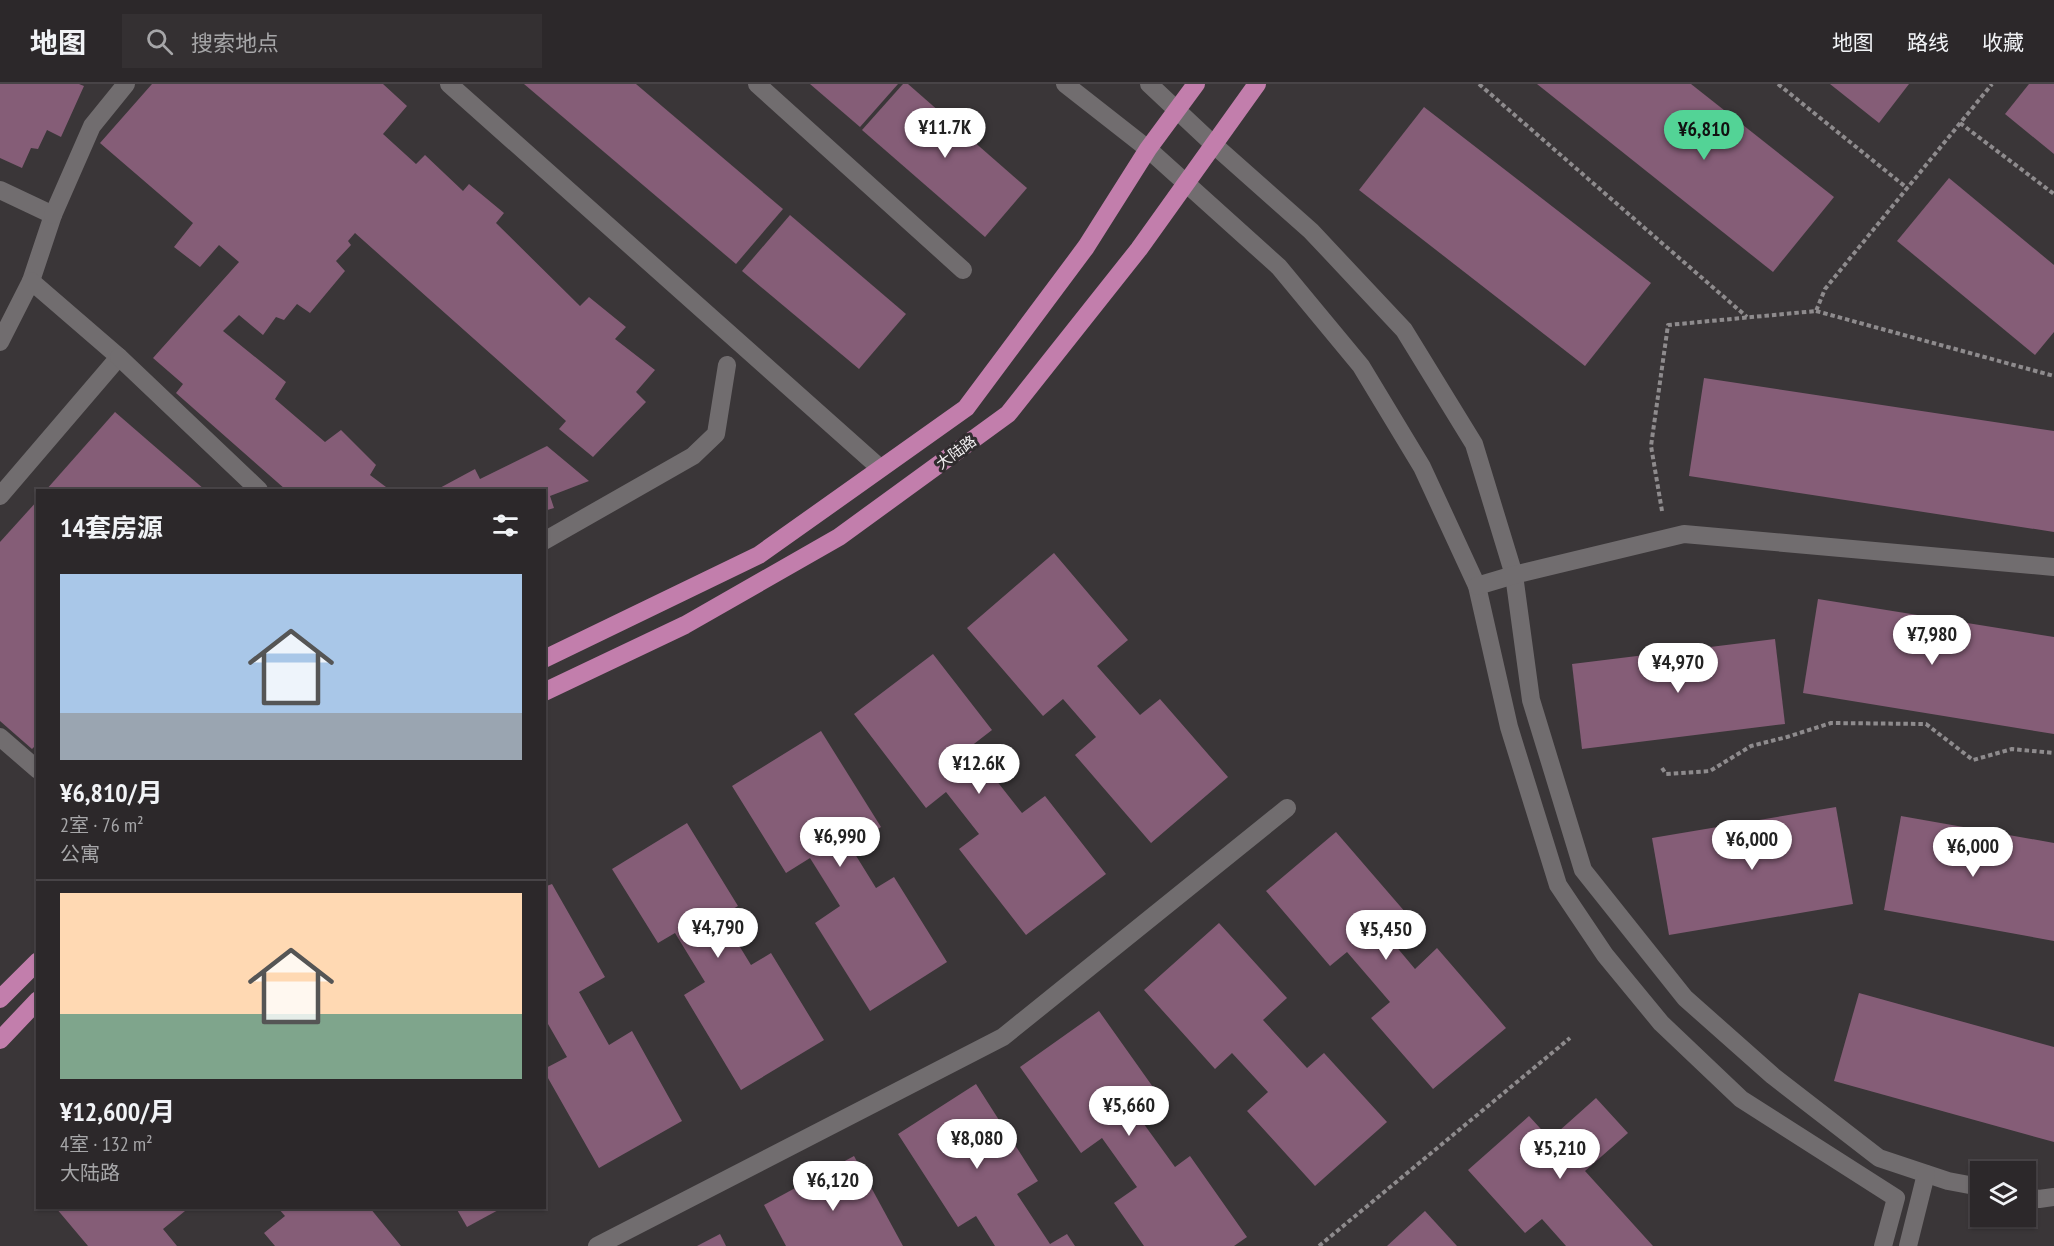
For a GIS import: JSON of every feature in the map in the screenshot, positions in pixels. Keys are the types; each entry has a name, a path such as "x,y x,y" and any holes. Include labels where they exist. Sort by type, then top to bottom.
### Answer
{"main road":[{"name":"大陆路","path":"546,658 759,555 966,408 1086,247 1148,148 1196,84"},
{"name":"大陆路","path":"546,691 685,625 839,537 1008,414 1139,249 1257,84"},
{"path":"0,999 36,963"},
{"path":"0,1040 36,1002"}],"street":[{"path":"0,342 31,281 53,214 92,126 126,84"},
{"path":"449,84 880,468"},
{"path":"757,84 963,270"},
{"path":"1065,84 1148,148 1279,267 1361,366 1422,467 1477,586 1509,727 1558,885 1605,955 1654,1015 1741,1099 1896,1198 1883,1246"},
{"path":"1149,84 1311,231 1404,330 1474,444 1514,575 1531,700 1583,870 1684,998 1773,1076 1879,1158 1926,1174 1970,1185"},
{"path":"0,190 53,214"},
{"path":"31,281 120,357 258,489"},
{"path":"0,496 120,357"},
{"path":"546,540 693,456 716,434 727,365"},
{"path":"1477,586 1684,534 2054,567"},
{"path":"0,737 36,768"},
{"path":"597,1246 1003,1036 1287,808"},
{"path":"1908,1246 1926,1174"},
{"path":"2036,1198 2054,1197"}],"path":[{"path":"1479,84 1748,317"},
{"path":"1778,84 1907,188"},
{"path":"1816,311 1825,289 1992,84"},
{"path":"1960,123 2054,194"},
{"path":"1667,538 1651,446 1668,325 1816,311 2054,376"},
{"path":"1662,768 1666,774 1710,771 1751,746 1831,723 1926,724 1973,760 2012,749 2054,753"},
{"path":"1319,1246 1570,1038"}],"building":[{"path":"0,84 79,84 84,86 61,137 47,130 38,149 31,148 22,168 0,158"},
{"path":"152,84 383,84 407,106 383,134 416,164 425,155 463,191 469,184 504,213 496,223 580,306 589,297 626,327 615,339 655,370 636,392 646,402 593,457 559,429 566,421 355,233 348,241 351,245 336,261 345,271 310,313 297,304 284,320 276,317 263,335 239,315 223,331 286,382 275,399 325,442 341,430 376,465 370,475 389,489 285,489 176,393 183,384 153,358 239,262 219,245 200,267 174,247 193,223 100,143"},
{"path":"524,84 636,84 783,209 736,264"},
{"path":"810,84 898,84 860,127"},
{"path":"903,84 908,84 1027,188 985,237 862,130"},
{"path":"1537,84 1691,84 1834,197 1773,272"},
{"path":"1830,84 1909,84 1879,123"},
{"path":"2029,84 2054,84 2054,154 2005,114"},
{"path":"1424,107 1651,283 1585,366 1359,190"},
{"path":"1949,178 2054,265 2054,332 2035,355 1897,241"},
{"path":"790,215 906,314 859,369 742,271"},
{"path":"1704,378 2054,431 2054,532 1689,476"},
{"path":"115,412 204,489 47,489"},
{"path":"547,446 589,481 550,496 554,508 546,510 546,489 438,489 475,469 480,479"},
{"path":"36,502 36,745 32,749 0,721 0,542"},
{"path":"1054,553 1128,640 1097,666 1140,715 1160,699 1228,777 1151,843 1075,755 1096,737 1063,699 1043,716 967,628"},
{"path":"1818,599 2054,637 2054,734 1803,693"},
{"path":"1775,639 1785,724 1582,749 1572,664"},
{"path":"933,654 992,730 970,747 1022,813 1045,796 1106,874 1026,935 959,849 979,834 946,792 926,808 854,714"},
{"path":"821,731 881,827 850,846 876,888 894,877 947,962 870,1011 815,923 840,906 810,858 786,873 732,786"},
{"path":"1836,807 1853,904 1669,935 1652,838"},
{"path":"1901,816 2054,843 2054,941 1884,910"},
{"path":"687,823 738,906 721,916 751,965 771,953 824,1040 741,1090 684,995 705,982 675,933 658,943 612,869"},
{"path":"1336,832 1406,913 1384,932 1415,969 1437,948 1506,1028 1433,1089 1371,1018 1390,1002 1347,952 1330,966 1266,891"},
{"path":"552,884 605,977 579,992 609,1045 632,1031 682,1121 599,1168 546,1075 546,1068 567,1057 546,1020 546,886"},
{"path":"1219,923 1287,998 1263,1020 1307,1068 1324,1053 1387,1122 1315,1186 1247,1111 1268,1092 1232,1053 1215,1069 1144,990"},
{"path":"1859,993 2054,1047 2054,1142 1834,1081"},
{"path":"1099,1011 1165,1104 1141,1120 1175,1167 1190,1156 1247,1237 1234,1246 1144,1246 1114,1203 1137,1187 1102,1138 1081,1153 1020,1067"},
{"path":"976,1084 1038,1181 1017,1194 1050,1244 1067,1234 1075,1246 995,1246 976,1216 958,1227 898,1134"},
{"path":"1596,1098 1628,1133 1585,1171 1653,1246 1566,1246 1542,1219 1525,1233 1468,1170 1529,1116 1550,1139"},
{"path":"854,1156 903,1246 786,1246 764,1205"},
{"path":"57,1209 183,1209 185,1211 163,1229 177,1246 88,1246"},
{"path":"279,1209 371,1209 401,1246 275,1246 264,1233 285,1216"},
{"path":"457,1209 500,1209 467,1227"},
{"path":"1425,1211 1457,1246 1387,1246"},
{"path":"720,1234 726,1246 697,1246"}]}
